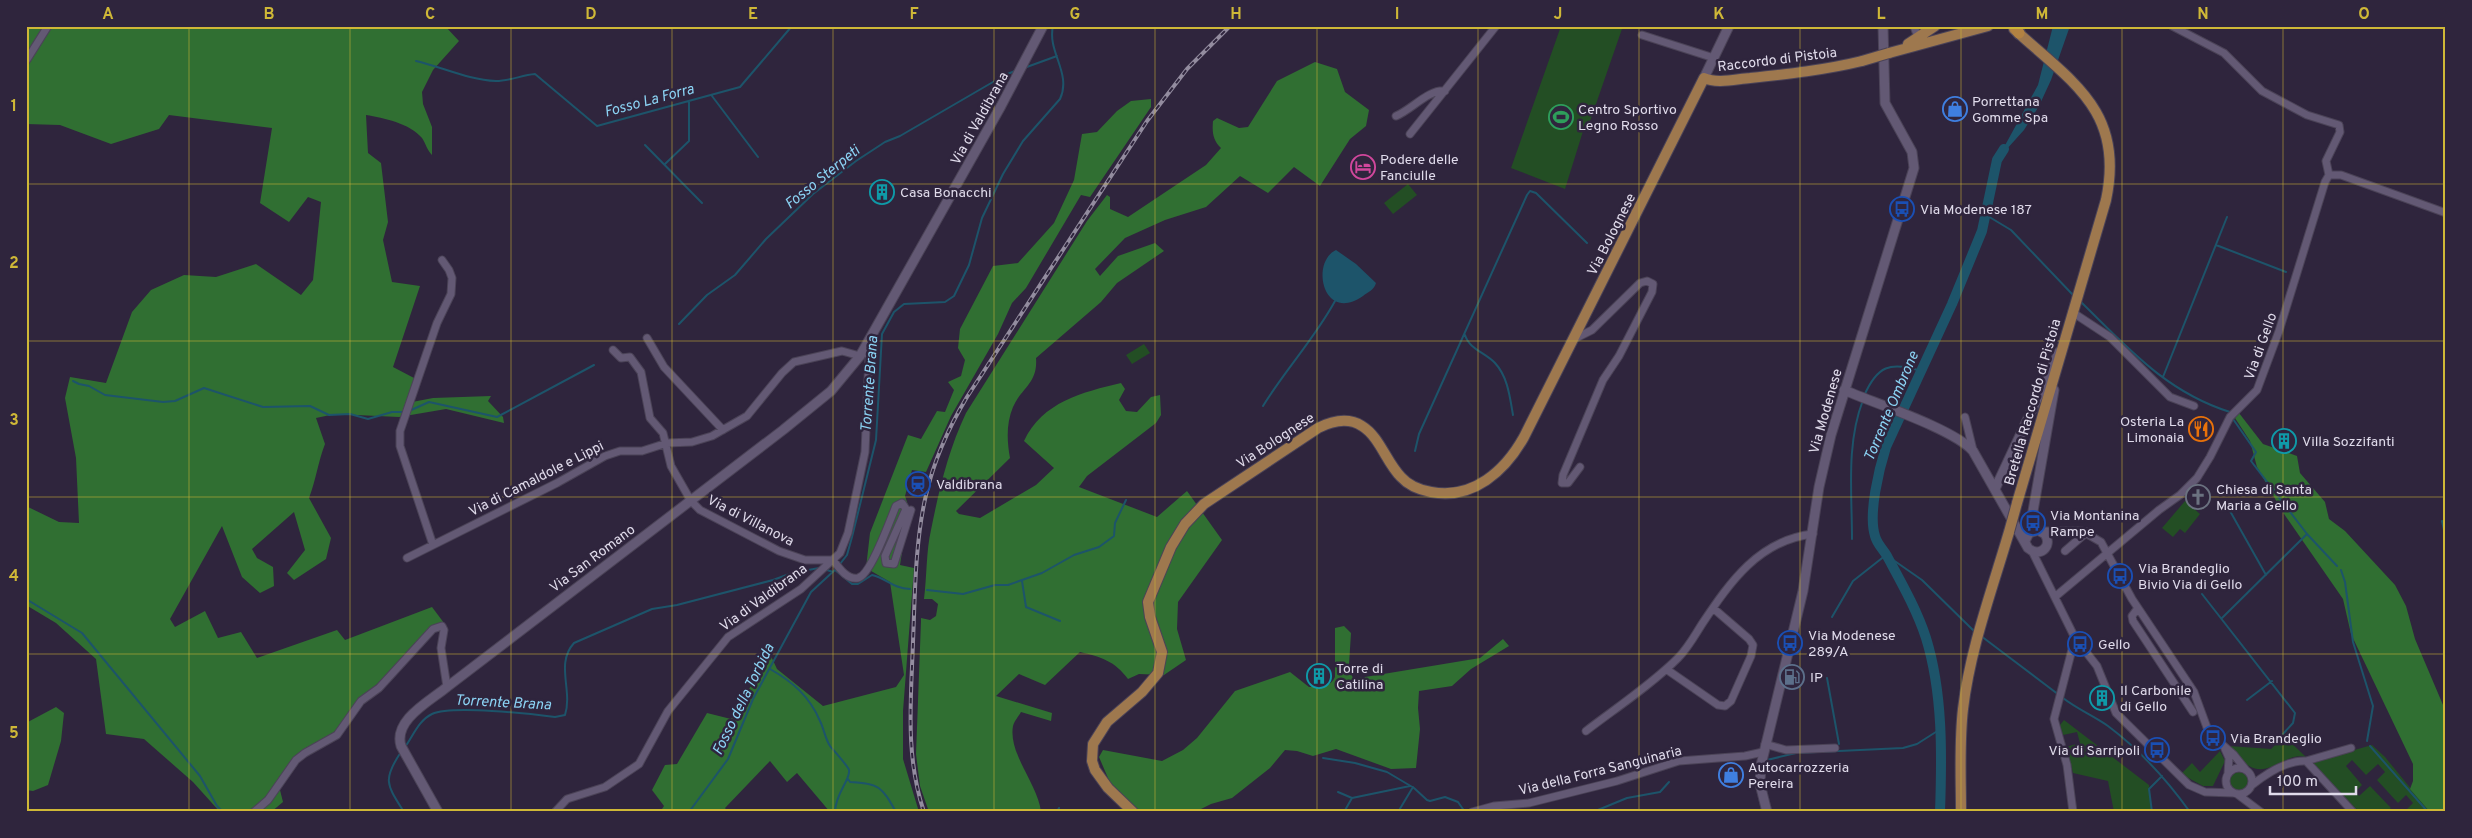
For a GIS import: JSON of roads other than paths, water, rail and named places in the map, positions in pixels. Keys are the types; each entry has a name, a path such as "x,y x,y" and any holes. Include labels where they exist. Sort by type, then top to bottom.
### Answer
{"main road":[{"name":"Raccordo di Pistoia","path":"1704,78 1720,80 1795,74 1862,61 1906,46 1935,26"},
{"path":"1889,53 1988,26"},
{"name":"Bretella Raccordo di Pistoia","path":"1962,812 1960,747 1962,711 1974,654 1987,609 2014,531 2017,504 2106,200 2111,170 2108,140 2101,120 2086,96 2015,29 2004,26"},
{"name":"Via Bolognese","path":"1133,812 1108,788 1095,770 1092,761 1092,744 1107,722 1142,692 1158,674 1162,652 1150,617 1149,597 1171,547 1195,512 1318,428 1339,421 1355,422 1368,431 1400,477 1416,488 1449,494 1472,488 1497,472 1519,446 1704,78"}],"street":[{"path":"26,61 48,26"},
{"name":"Via di Valdibrana","path":"555,812 566,799 605,787 639,764 668,711 730,634 801,589 840,553 848,534 865,452 869,360 866,346 1001,106 1043,26"},
{"path":"1410,134 1496,26"},
{"name":"Via Bolognese","path":"1704,78 1730,26"},
{"name":"Via Modenese","path":"1767,812 1760,780 1764,748 1803,591 1819,487 1829,443 1914,168 1912,152 1884,100 1883,26"},
{"path":"2172,26 2224,53 2262,91 2307,115 2340,125 2340,132 2326,159 2330,175 2340,175 2446,213"},
{"path":"1642,35 1714,58"},
{"path":"1396,116 1410,110 1433,94 1445,91"},
{"name":"Via di Gello","path":"2056,596 2159,510 2180,495 2197,478 2230,417 2257,390 2282,322 2325,182 2330,175"},
{"path":"433,545 400,446 400,431 437,323 451,294 452,278 442,260"},
{"path":"1574,339 1592,330 1640,283 1647,281 1653,284 1652,292 1619,356 1603,380 1563,475 1562,483 1568,483 1580,466"},
{"path":"2072,312 2110,336 2170,397 2194,406"},
{"path":"647,338 664,367 722,430"},
{"name":"Via San Romano","path":"438,812 401,746 399,735 403,725 447,687 819,402 843,378 866,346"},
{"name":"Via di Villanova","path":"613,350 621,358 630,357 638,367 653,425 662,431 667,443 671,466 691,501 700,510 779,551 804,560 833,560"},
{"path":"1995,489 2061,350"},
{"name":"Via di Camaldole e Lippi","path":"407,558 557,483 605,456 620,451 642,451 667,443 701,440 722,430 747,416 782,373 794,362 845,351 860,356"},
{"path":"2055,372 2055,384 2034,511 2033,534 2036,552 2038,562 2075,638 2096,664 2111,706 2119,717 2183,780 2199,790 2213,794 2235,794 2250,788 2268,774 2295,762 2306,761 2352,748"},
{"path":"1844,390 1948,434 1960,440 1973,451"},
{"path":"1965,417 1973,451 1995,489 2014,531 2048,537 2048,544"},
{"path":"833,560 841,571 856,578 865,573 880,545 896,506 902,503 906,509 885,556 886,563 894,564 911,510"},
{"path":"2033,534 2075,530 2088,532 2099,539 2109,553 2138,608 2194,692 2209,733 2252,777 2250,788 2254,806"},
{"path":"2036,552 2061,532"},
{"path":"2065,551 2088,532"},
{"path":"1586,731 1666,669 1683,653 1734,578 1758,556 1786,540 1813,534"},
{"path":"1666,669 1718,705 1725,706 1731,702 1751,656 1753,645 1749,639 1713,608"},
{"path":"2138,608 2132,616 2133,621 2193,712"},
{"path":"254,812 277,789 296,760 312,748 338,735 362,701 379,688 433,629 442,626 444,630 441,648 447,687"},
{"path":"2073,812 2067,769 2055,724 2055,716 2075,638"},
{"path":"1764,748 1786,750 1835,748"},
{"name":"Via della Forra Sanguinaria","path":"1472,812 1494,806 1529,803 1618,781 1679,761 1745,756 1764,748"},
{"path":"2225,748 2230,760 2227,788 2261,812"},
{"path":"2306,761 2353,812"},
{"path":"2213,794 2227,776 2237,768 2268,774"}],"water":[{"path":"2053,26 2070,26 2051,80 2039,106 2024,130 1997,160 2038,85"},
{"path":"1336,250 1356,264 1376,283 1369,292 1349,303 1338,302 1330,297 1325,288 1324,266 1328,257"}],"waterway":[{"name":"Fosso La Forra","path":"416,61 486,80 501,81 535,74 597,126 740,87 792,26"},
{"name":"Torrente Brana","path":"840,564 847,555 876,440 882,334 894,312 904,304 945,302 954,296 969,265 982,218 1003,174 1023,141 1060,99 1063,80 1053,45 1053,26"},
{"name":"Fosso Sterpeti","path":"1024,68 1057,56"},
{"name":"Fosso Sterpeti","path":"679,324 707,295 735,275 766,239 813,194 856,161 885,142 900,136 1015,71"},
{"path":"712,96 758,157"},
{"path":"665,164 689,141 689,102"},
{"path":"645,145 702,203"},
{"name":"Torrente Ombrone","path":"1940,812 1940,724 1932,659 1926,638 1913,607 1887,556 1876,539 1873,527 1874,504 1886,447 1952,304 1982,231 1997,160 2004,149"},
{"path":"1415,451 1419,434 1530,191 1536,193 1587,243"},
{"path":"1986,215 2011,230 2073,295"},
{"path":"2163,377 2227,217"},
{"path":"2216,245 2286,272"},
{"path":"1263,406 1335,301"},
{"path":"2081,302 2131,351 2167,380 2186,393 2230,412"},
{"path":"1465,335 1470,344 1491,359 1503,375 1508,388 1513,415"},
{"name":"Fosso Sterpeti","path":"409,411 429,402 497,417 594,365"},
{"path":"1864,396 1874,378 1886,369 1901,366 1921,371"},
{"name":"Fosso Sterpeti","path":"73,381 89,386 105,395 163,402 175,401 204,388 263,407 310,406 329,415 350,414 368,419 392,412 405,412"},
{"path":"1852,539 1852,451 1854,434 1863,400"},
{"path":"2233,419 2256,452 2251,461 2307,534 2337,566"},
{"path":"927,590 963,594 995,585 1008,585 1042,573 1074,555 1099,547 1114,536 1115,523 1126,500"},
{"path":"2230,511 2266,575"},
{"path":"2446,522 2442,521 2446,539"},
{"path":"2222,618 2307,534"},
{"path":"1832,617 1853,581 1886,555 1922,580 1975,632"},
{"name":"Torrente Brana","path":"405,747 423,720 432,714 442,711 492,711 555,717 565,715 567,706 565,668 568,651 574,643 652,609 677,605 773,580 792,573 819,568"},
{"name":"Fosso della Torbida","path":"689,812 728,759 753,699 811,592 837,568"},
{"name":"Fosso della Torbida","path":"827,570 833,572"},
{"path":"835,570 852,584 858,584 872,575 899,587 910,589"},
{"path":"2341,570 2345,582 2353,642 2373,706 2367,741"},
{"path":"1022,581 1026,607 1060,621"},
{"path":"2202,594 2295,713 2293,723 2282,735"},
{"path":"26,599 82,633 200,776 217,806 223,812"},
{"path":"1981,636 2059,695"},
{"path":"770,669 786,679 806,697 816,712 830,746 849,770 848,778 837,799 835,812"},
{"path":"1827,678 1839,744"},
{"path":"2247,700 2272,681"},
{"path":"2063,698 2108,726 2131,745 2172,788 2190,812"},
{"path":"1767,760 1796,753 1903,748 1917,744 1939,730"},
{"path":"2370,746 2428,812"},
{"name":"Torrente Brana","path":"401,752 391,769 389,782 404,812"},
{"path":"1323,758 1355,763 1387,772 1414,788 1427,800 1445,797 1458,802 1465,812"},
{"path":"2152,812 2149,789 2162,776"},
{"path":"848,779 850,782 874,785 879,788 896,812"},
{"path":"1593,812 1627,798 1660,792 1669,782"},
{"path":"1338,792 1352,798 1410,786"},
{"path":"1398,812 1413,787"},
{"path":"1344,812 1352,798"},
{"path":"1057,812 1059,808"}],"railway":[{"path":"924,812 914,770 911,728 911,685 915,587 922,513 929,482 938,457 948,432 967,397 1147,121 1187,69 1230,26"}],"place":[{"name":"Porrettana Gomme Spa","path":"1955,109"},
{"name":"Centro Sportivo Legno Rosso","path":"1561,117"},
{"name":"Podere delle Fanciulle","path":"1363,167"},
{"name":"Casa Bonacchi","path":"882,192"},
{"name":"Via Modenese 187","path":"1902,209"},
{"name":"Osteria La Limonaia","path":"2201,429"},
{"name":"Villa Sozzifanti","path":"2284,441"},
{"name":"Valdibrana","path":"918,484"},
{"name":"Chiesa di Santa Maria a Gello","path":"2198,497"},
{"name":"Via Montanina Rampe","path":"2033,523"},
{"name":"Via Brandeglio Bivio Via di Gello","path":"2120,576"},
{"name":"Via Modenese 289/A","path":"1790,643"},
{"name":"Gello","path":"2080,644"},
{"name":"Torre di Catilina","path":"1319,676"},
{"name":"IP","path":"1792,677"},
{"name":"Il Carbonile di Gello","path":"2102,698"},
{"name":"Via Brandeglio","path":"2213,738"},
{"name":"Via di Sarripoli","path":"2157,750"},
{"name":"Autocarrozzeria Pereira","path":"1731,775"}]}
